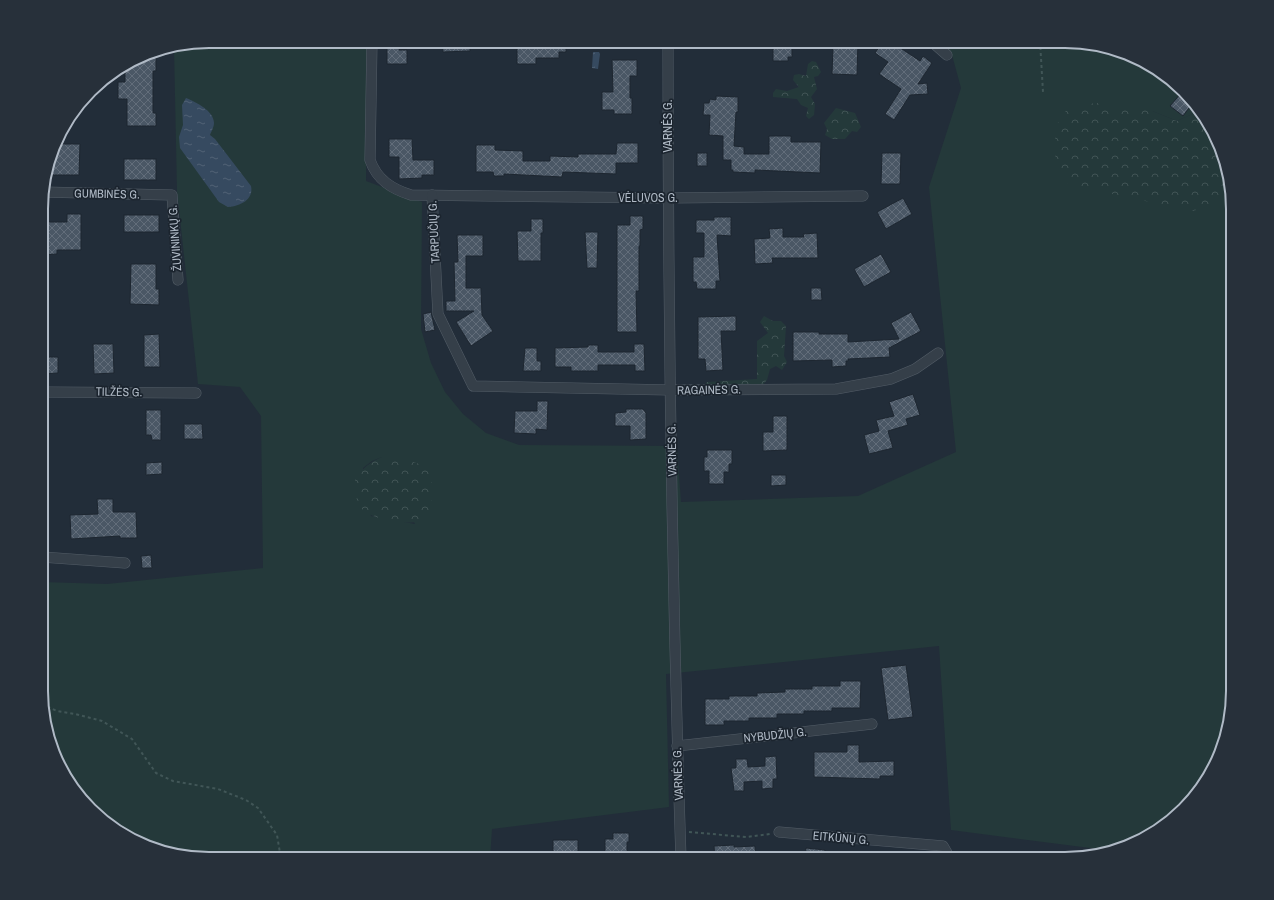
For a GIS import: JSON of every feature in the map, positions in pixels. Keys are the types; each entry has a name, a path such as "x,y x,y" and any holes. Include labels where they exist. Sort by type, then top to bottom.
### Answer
{"street":[{"name":"TARPUČIŲ G.","path":"372,48 369,151 373,169 386,184 398,191 411,195 432,195 438,314 473,386"},
{"name":"VARNĖS G.","path":"668,48 670,390 677,746 681,852"},
{"path":"939,48 947,55"},
{"name":"GUMBINĖS G.","path":"49,192 172,195"},
{"name":"ŽUVININKŲ G.","path":"172,195 178,280"},
{"name":"VĖLUVOS G.","path":"432,195 668,198 863,196"},
{"name":"RAGAINĖS G.","path":"473,386 670,390 836,388 871,384 891,379 914,369 938,353"},
{"name":"TILŽĖS G.","path":"48,392 196,393"},
{"path":"48,557 125,563"},
{"name":"NYBUDŽIŲ G.","path":"677,746 872,724"},
{"name":"EITKŪNŲ G.","path":"779,832 943,846 945,852"}],"path":[{"path":"1040,48 1043,92"},
{"path":"49,707 57,711 102,721 132,740 156,773 173,781 218,789 246,800 258,808 268,820 277,835 280,852"},
{"path":"680,831 746,837 779,832"}],"green space":[{"path":"198,48 367,48 366,181 422,202 421,329 431,363 445,392 463,414 486,433 519,445 677,446 681,502 858,496 956,452 929,187 961,88 952,55 945,48 1086,49 1107,53 1127,60 1155,75 1179,95 1195,113 1177,121 1152,111 1224,193 1225,188 1226,198 1226,702 1221,733 1214,753 1199,781 1179,805 1155,825 1127,840 1097,849 951,830 939,646 666,674 669,807 492,829 490,852 198,852 167,847 147,840 119,825 95,805 75,781 60,753 53,733 48,702 48,582 107,584 263,568 261,416 240,387 198,384 177,191 174,52","holes":["382,457 415,524 371,516 363,468 372,461"]},
{"path":"812,61 816,62 821,72 818,76 814,77 817,89 811,97 815,104 814,115 809,119 806,116 808,108 801,105 797,99 773,97 773,93 776,89 787,91 799,87 793,80 794,75 799,74 806,76 808,64"},
{"path":"1097,103 1152,111 1177,121 1195,113 1214,147 1221,167 1225,188 1224,193 1209,206 1193,211 1069,185 1057,167 1054,148 1057,124 1069,106"},
{"path":"836,108 855,113 861,127 857,132 852,131 845,139 832,139 825,135 827,129 824,123"},
{"path":"764,316 773,321 781,321 786,326 784,356 787,362 782,370 776,366 770,369 767,380 762,386 704,386 707,382 757,379 757,341 768,333 760,322"},
{"path":"382,457 396,458 417,463 427,468 430,472 432,496 430,511 426,518 421,521 413,522 394,522 368,514 360,507 356,496 355,479 367,466"}],"water":[{"path":"593,52 599,52 600,54 598,69 592,68"},
{"path":"186,98 208,111 211,115 214,123 210,135 215,139 251,186 248,199 241,204 228,207 219,202 180,148 179,137 183,125 182,105"}],"building":[{"path":"387,48 407,50 407,64 387,64"},
{"path":"443,48 470,48 470,51 443,52"},
{"path":"517,48 566,48 566,52 559,52 559,58 536,58 536,64 517,64"},
{"path":"773,48 792,48 792,57 788,57 788,61 773,61"},
{"path":"833,48 858,48 857,75 832,74"},
{"path":"879,48 900,48 920,61 923,56 932,63 918,84 927,83 928,94 910,95 894,120 885,114 901,89 879,74 888,62 875,53"},
{"path":"156,57 156,71 153,71 153,113 156,113 156,126 127,126 127,99 118,99 118,82 125,82 125,72 147,60"},
{"path":"612,60 637,60 637,76 630,76 632,114 614,114 614,110 602,110 602,92 613,92"},
{"path":"1179,95 1190,107 1183,116 1170,106"},
{"path":"716,96 738,97 738,112 736,112 734,146 744,147 744,154 769,154 769,136 791,136 791,142 821,142 820,173 755,170 755,173 733,172 733,170 731,170 731,160 723,160 723,136 709,135 710,115 703,115 704,103 709,103 710,99 716,100"},
{"path":"389,139 412,139 413,160 434,160 434,175 422,175 422,178 399,179 399,157 389,157"},
{"path":"617,143 638,143 638,163 616,163 616,174 563,172 562,177 504,174 504,176 494,176 493,172 476,172 476,145 495,145 495,150 523,151 523,161 550,161 550,156 578,157 578,154 616,154"},
{"path":"62,144 80,144 79,175 51,175"},
{"path":"697,153 707,153 707,166 697,166"},
{"path":"882,153 901,153 900,184 881,184"},
{"path":"124,159 156,159 156,180 124,180"},
{"path":"903,198 912,214 886,229 877,212"},
{"path":"67,214 81,214 81,250 57,250 57,254 48,255 48,222 67,222"},
{"path":"124,215 159,215 159,232 124,232"},
{"path":"630,216 643,216 643,229 640,230 639,246 639,291 636,291 637,332 617,332 617,225 630,225"},
{"path":"714,217 731,217 731,236 717,235 720,281 716,281 716,289 697,289 696,282 693,282 693,257 704,257 704,233 696,233 696,220 714,220"},
{"path":"531,219 543,219 543,233 541,233 541,261 518,261 517,231 531,231"},
{"path":"783,228 783,237 804,237 803,234 817,233 818,258 772,258 773,263 755,264 754,239 770,238 769,229"},
{"path":"585,232 598,232 597,268 587,268"},
{"path":"457,235 483,235 483,256 466,256 466,288 481,288 482,315 493,331 471,346 456,322 474,311 446,311 446,301 455,301 454,262 458,262"},
{"path":"881,254 891,272 864,287 854,269"},
{"path":"131,264 156,264 156,289 159,289 159,305 130,304"},
{"path":"811,288 821,288 822,300 811,300"},
{"path":"431,312 435,330 425,332 423,314"},
{"path":"911,312 921,331 889,348 890,357 848,359 848,361 846,361 846,366 832,367 832,360 793,361 793,332 848,334 848,342 899,339 891,323"},
{"path":"736,316 736,331 721,331 723,370 706,371 705,359 698,359 698,317"},
{"path":"159,334 160,367 144,367 144,335"},
{"path":"93,344 113,344 114,373 94,374"},
{"path":"634,344 644,344 645,371 635,371 635,365 598,365 598,371 571,371 571,367 555,367 555,348 588,347 588,345 598,345 598,352 634,352"},
{"path":"525,348 537,348 537,361 541,361 541,371 523,371"},
{"path":"48,357 58,357 58,373 48,374"},
{"path":"913,394 920,415 906,419 908,425 888,431 893,448 869,454 864,435 879,431 876,420 894,416 889,402"},
{"path":"537,401 548,401 547,430 536,429 536,434 514,433 515,411 537,411"},
{"path":"626,409 643,409 646,413 646,439 630,440 630,426 615,426 615,413 626,412"},
{"path":"146,410 161,410 161,440 152,440 151,435 146,435"},
{"path":"773,416 787,416 787,450 763,451 763,432 773,432"},
{"path":"184,424 202,424 203,439 184,439"},
{"path":"707,450 732,450 732,464 729,464 729,472 724,472 724,484 709,484 709,471 704,471 704,457 707,457"},
{"path":"162,462 162,474 146,475 146,463"},
{"path":"771,475 786,475 786,485 771,486"},
{"path":"97,499 113,499 113,512 136,512 137,538 120,538 120,536 71,539 70,515 98,514"},
{"path":"151,555 152,568 142,568 141,556"},
{"path":"906,665 913,717 888,720 881,668"},
{"path":"840,681 861,681 860,708 832,708 832,711 804,711 804,714 777,714 777,718 749,718 749,721 724,721 724,725 705,725 705,699 729,699 729,696 757,696 757,693 785,692 785,689 812,689 812,686 840,686"},
{"path":"847,745 859,745 859,762 894,761 894,776 880,776 880,779 814,777 814,752 847,752"},
{"path":"776,756 777,779 773,779 773,788 762,789 762,781 744,782 744,791 734,791 731,768 736,768 736,759 747,759 748,767 765,766 765,757"},
{"path":"613,833 629,833 627,852 605,852 605,839 613,839"},
{"path":"553,840 578,840 578,852 553,852"},
{"path":"714,846 755,846 755,852 714,852"},
{"path":"806,848 825,850 825,852 806,852"}]}
